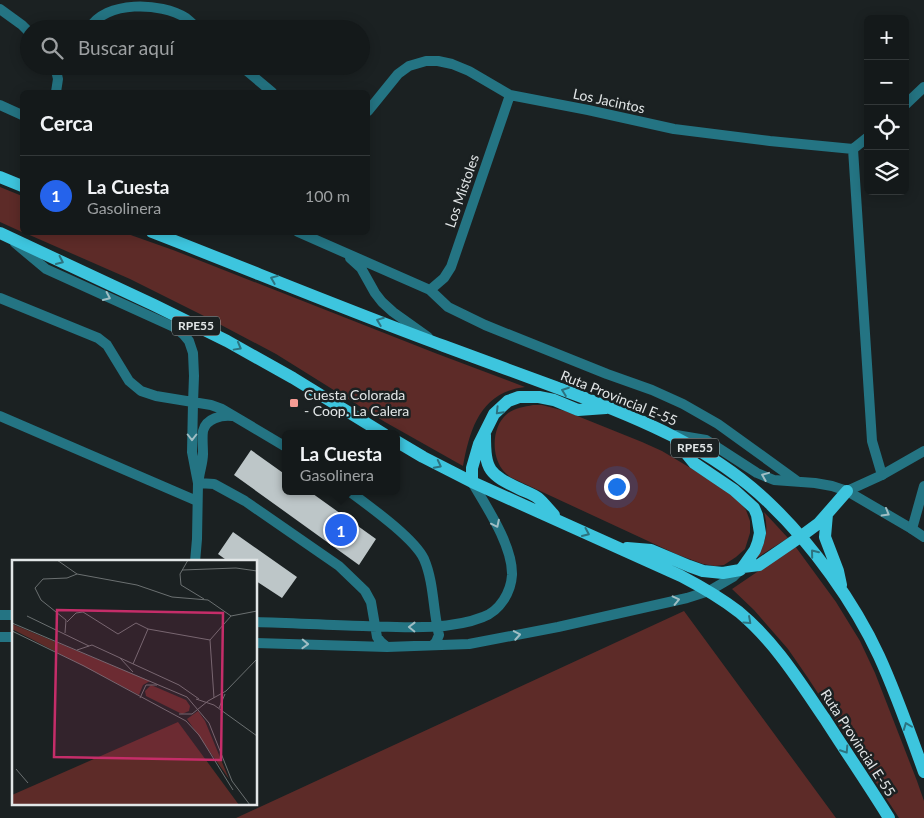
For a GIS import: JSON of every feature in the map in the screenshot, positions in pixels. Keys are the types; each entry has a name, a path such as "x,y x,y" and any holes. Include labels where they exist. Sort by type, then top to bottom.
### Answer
{"main road":[{"path":"0,177 20,185"},
{"name":"RPE55","path":"3,235 154,305 226,341 293,378 378,430"},
{"name":"Ruta Provincial E-55","path":"160,235 442,345 611,408 670,434 704,453 771,504 800,537 843,592 866,629 879,656 924,772"},
{"name":"RPE55","path":"472,482 472,468 479,444 494,414 508,401 519,397 539,397 554,400 578,410 611,408"},
{"path":"485,433 486,462 494,474 501,480 537,497 560,521"},
{"name":"RPE55","path":"670,434 694,463 734,490 754,508 759,522 760,533 755,550 742,569"},
{"name":"Ruta Provincial E-55","path":"400,443 472,482 682,576 710,591 728,604 770,641 800,680 889,818"},
{"path":"618,547 651,550 703,571 723,573 742,569 759,564 819,523 847,491"},
{"name":"RPE55","path":"827,514 825,537 838,571 843,592"}],"street":[{"path":"96,20 104,13 119,8 143,7 165,10 187,20"},
{"path":"0,9 20,24"},
{"name":"Los Jacintos","path":"370,109 398,74 409,66 426,61 438,61 469,71 510,95 588,110 674,130 853,149"},
{"path":"56,90 57,75"},
{"path":"252,75 270,90"},
{"path":"909,101 924,87"},
{"name":"Los Mistoles","path":"430,290 444,278 450,267 510,95"},
{"path":"0,105 20,114"},
{"path":"864,140 853,149 872,441 882,475"},
{"name":"RPE55","path":"3,235 46,268 176,328 190,341 193,353 195,398"},
{"path":"305,235 430,290 448,307 485,325 590,368 652,390 683,404 718,424 797,481"},
{"path":"342,251 361,268 382,302 442,345"},
{"path":"0,298 98,338 107,345 129,381 141,391 156,396 195,398 219,402 238,418"},
{"path":"195,398 222,409 282,445"},
{"path":"195,398 192,452 198,483"},
{"path":"0,416 197,501"},
{"path":"195,560 198,483 203,457 203,432 208,422 222,416 238,418"},
{"path":"670,434 706,440 757,473 774,480 832,486 847,491 924,537"},
{"path":"847,491 882,475 924,451"},
{"path":"258,622 436,626 469,621 491,613 509,592 512,573 511,563 493,517 472,482"},
{"path":"198,483 214,484 245,501 339,566 365,591 371,602 377,637 387,647"},
{"path":"912,529 924,486"},
{"path":"355,495 417,548 423,558 427,570 438,635 433,646"},
{"path":"258,643 387,647 469,644 650,606 710,591 742,569"}],"shaded area":[{"path":"0,187 20,195 20,231 0,222"},
{"path":"30,235 131,235 525,387 510,390 498,396 480,414 469,438 463,466 385,422 276,354 130,279"},
{"path":"533,405 542,405 565,411 642,442 662,451 724,488 746,510 750,521 750,533 745,549 724,565 703,564 676,554 510,477 498,463 496,456 495,440 498,426 502,419 510,412"},
{"path":"764,512 788,538 755,559 766,537"},
{"path":"795,546 836,602 860,641 875,673 917,781 924,801 924,818 899,818 788,649 754,610 732,589"},
{"path":"684,611 836,818 236,818"}],"building":[{"path":"251,450 282,472 282,495 315,495 376,539 359,565 234,475"},
{"path":"233,532 297,577 282,598 258,582 258,560 226,560 218,554"}],"place":[{"name":"Cuesta Colorada - Coop. La Calera","path":"294,403"},
{"name":"La Cuesta","path":"341,530"}]}
